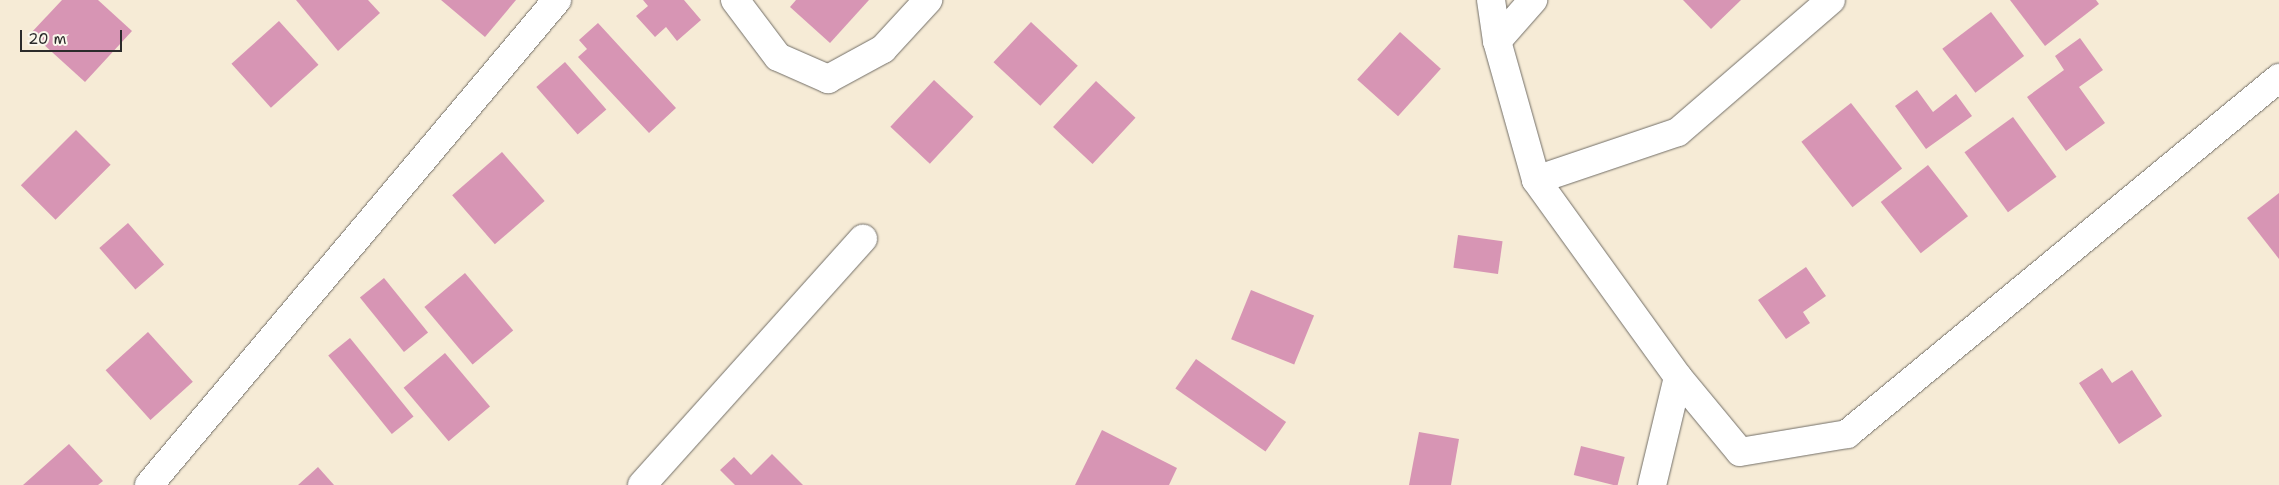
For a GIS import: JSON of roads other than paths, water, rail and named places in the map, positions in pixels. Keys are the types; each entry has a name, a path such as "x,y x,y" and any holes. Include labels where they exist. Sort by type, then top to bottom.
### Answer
{"street":[{"path":"149,485 557,0"},
{"path":"734,0 778,57 828,79 883,49 928,0"},
{"path":"1491,0 1497,41 1536,180 1678,377 1740,452 1847,434 2279,78"},
{"path":"1497,41 1533,0"},
{"path":"1536,180 1678,132 1831,0"},
{"path":"642,485 864,239"},
{"path":"1652,485 1678,377"}]}
